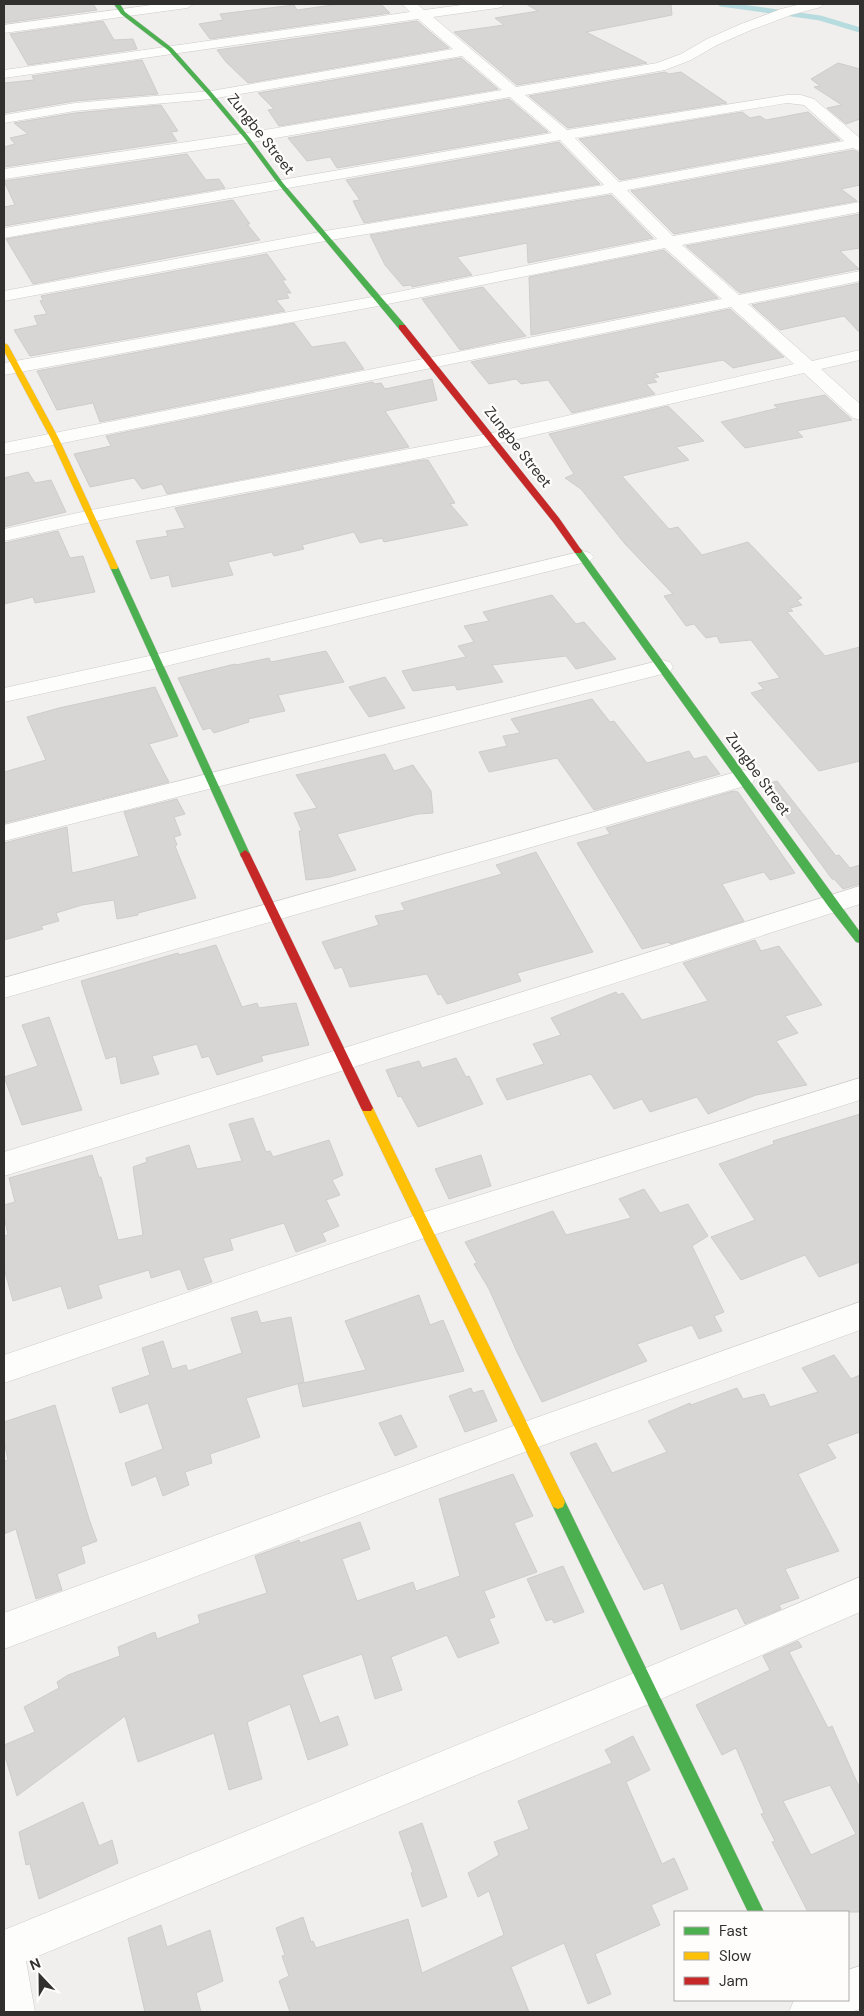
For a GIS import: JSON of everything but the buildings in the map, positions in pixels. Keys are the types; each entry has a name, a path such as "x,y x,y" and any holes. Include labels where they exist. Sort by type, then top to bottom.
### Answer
{"street":[{"path":"4,30 120,8 186,4"},
{"path":"4,74 415,9 497,4"},
{"path":"4,174 247,138 660,67 686,57 712,42 746,27 786,12 816,4"},
{"name":"Zungbe Street","path":"120,8 170,49 211,95 247,138 281,184 432,364 492,439 556,520 832,904 860,939"},
{"path":"415,9 512,93 564,135 669,242 860,414"},
{"path":"4,119 75,107 211,95 464,52"},
{"path":"4,233 768,101 801,99 826,115 858,145"},
{"path":"4,296 325,236 858,145"},
{"path":"9,368 378,300 669,242 860,207"},
{"path":"4,449 860,276"},
{"path":"4,345 9,368 55,440 158,661 210,782 756,1911"},
{"path":"4,535 91,516 492,439 860,354"},
{"path":"4,695 158,661 583,557"},
{"path":"4,833 210,782 448,719 662,667"},
{"path":"4,988 743,778"},
{"path":"4,1164 344,1059 860,895"},
{"path":"4,1369 424,1225 860,1089"},
{"path":"4,1631 527,1436 860,1316"},
{"path":"14,2012 4,1952 648,1686 860,1594"},
{"path":"849,1992 860,1986"},
{"path":"810,2012 832,2001"}],"waterway":[{"path":"721,4 820,18 860,30"}],"traffic: fast":[{"path":"117,4 123,13 170,49 211,95 247,138 281,184 402,327"},
{"path":"578,551 860,939"},
{"path":"114,567 245,854"},
{"path":"558,1502 756,1911"}],"traffic: slow":[{"path":"4,345 55,439 114,567"},
{"path":"367,1108 558,1502"}],"traffic: jam":[{"path":"402,327 556,520 578,551"},
{"path":"245,854 367,1108"}]}
